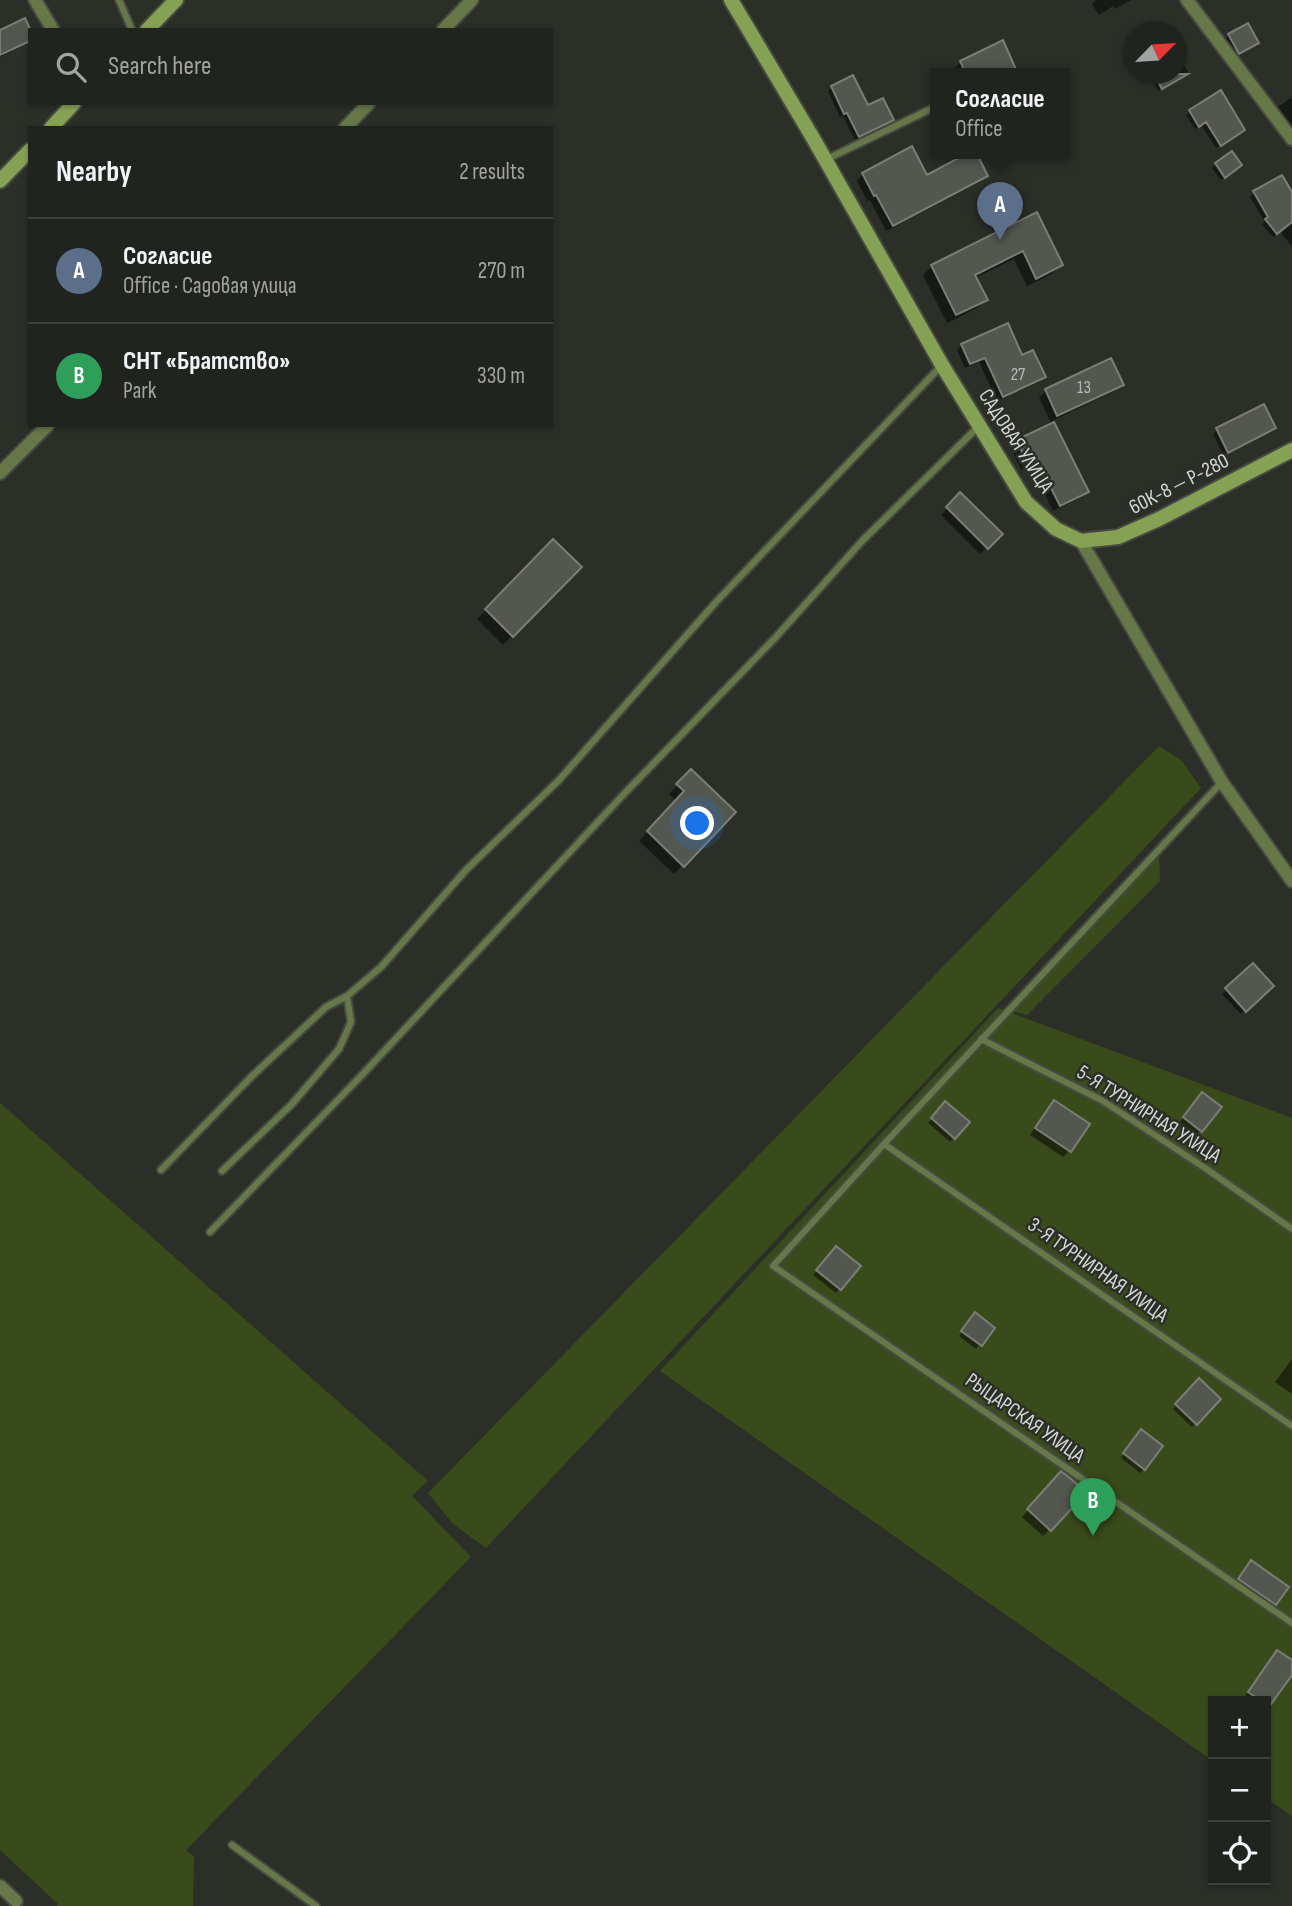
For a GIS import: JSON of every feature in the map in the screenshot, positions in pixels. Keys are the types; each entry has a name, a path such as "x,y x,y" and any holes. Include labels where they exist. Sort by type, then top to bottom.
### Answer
{"street":[{"path":"35,0 53,28"},
{"path":"149,28 176,0"},
{"path":"445,28 472,0"},
{"name":"САДОВАЯ УЛИЦА","path":"731,0 942,365 1026,502 1056,529 1081,541"},
{"path":"1187,0 1292,139"},
{"path":"53,126 72,105"},
{"path":"347,126 367,105"},
{"path":"0,181 28,152"},
{"path":"0,473 46,427"},
{"name":"60К-8 — Р-280","path":"1081,541 1118,537 1129,533 1292,450"},
{"path":"1081,541 1222,782 1292,881"},
{"path":"0,1886 16,1901"}],"lane":[{"path":"119,0 131,28"},
{"path":"825,160 930,109"},
{"path":"161,1170 251,1077 326,1007 347,996 381,967 466,870 561,779 716,602 942,365"},
{"path":"211,1232 623,795 775,638 863,540 979,425"},
{"path":"884,1144 1222,782"},
{"path":"222,1171 292,1104 340,1049 351,1022 347,996"},
{"name":"5-Я ТУРНИРНАЯ УЛИЦА","path":"981,1039 1103,1101 1292,1229"},
{"name":"РЫЦАРСКАЯ УЛИЦА","path":"884,1144 773,1266 1292,1623"},
{"name":"3-Я ТУРНИРНАЯ УЛИЦА","path":"884,1144 1292,1426"},
{"path":"232,1845 316,1906"}],"green space":[{"path":"1159,746 1182,761 1201,788 486,1548 453,1524 428,1493"},
{"path":"1159,855 1160,881 1027,1015 1012,1011"},
{"path":"998,1008 1292,1118 1292,1816 1271,1801 1271,1696 1208,1696 1208,1757 660,1371"},
{"path":"0,1103 428,1481 412,1496 471,1557 186,1850 194,1857 193,1906 57,1906 58,1904 0,1850"}],"building":[{"path":"25,18 30,28 28,42 0,55 0,30"},
{"path":"1248,23 1259,43 1239,54 1228,34"},
{"path":"1003,40 1015,68 963,68 960,61"},
{"path":"853,75 868,105 883,98 894,120 859,137 831,86"},
{"path":"1221,90 1245,130 1221,146 1206,122 1199,127 1189,110"},
{"path":"912,146 927,175 957,159 980,159 988,176 893,226 862,173"},
{"path":"1232,151 1242,165 1225,178 1215,163"},
{"path":"1282,175 1292,192 1292,222 1277,234 1265,219 1268,217 1253,191"},
{"path":"1037,212 1063,265 1036,279 1023,251 975,275 988,300 956,315 931,265"},
{"path":"1008,323 1022,355 1033,350 1046,377 1003,397 985,358 970,364 961,344"},
{"path":"1111,358 1124,385 1057,416 1045,389"},
{"path":"1264,404 1276,428 1228,453 1216,428"},
{"path":"1054,422 1089,492 1060,506 1037,460 1028,464 1016,440"},
{"path":"960,492 1003,534 988,549 946,507"},
{"path":"553,539 582,567 513,637 485,609"},
{"path":"691,769 736,812 684,867 647,831 684,791 676,784"},
{"path":"1253,963 1274,986 1246,1012 1225,988"},
{"path":"1202,1092 1222,1107 1202,1132 1183,1117"},
{"path":"1054,1100 1090,1124 1071,1152 1035,1128"},
{"path":"945,1101 970,1122 955,1139 931,1118"},
{"path":"836,1246 861,1266 841,1290 816,1270"},
{"path":"975,1312 995,1328 982,1346 961,1331"},
{"path":"1199,1378 1221,1399 1197,1425 1175,1404"},
{"path":"1141,1429 1163,1446 1145,1470 1123,1453"},
{"path":"1061,1471 1087,1492 1051,1531 1027,1509"},
{"path":"1251,1560 1289,1587 1276,1605 1238,1579"},
{"path":"1277,1650 1292,1660 1292,1675 1271,1704 1271,1696 1254,1696 1248,1692"}],"place":[{"name":"Согласие","path":"1000,240"},
{"name":"СНТ «Братство»","path":"1093,1536"}]}
